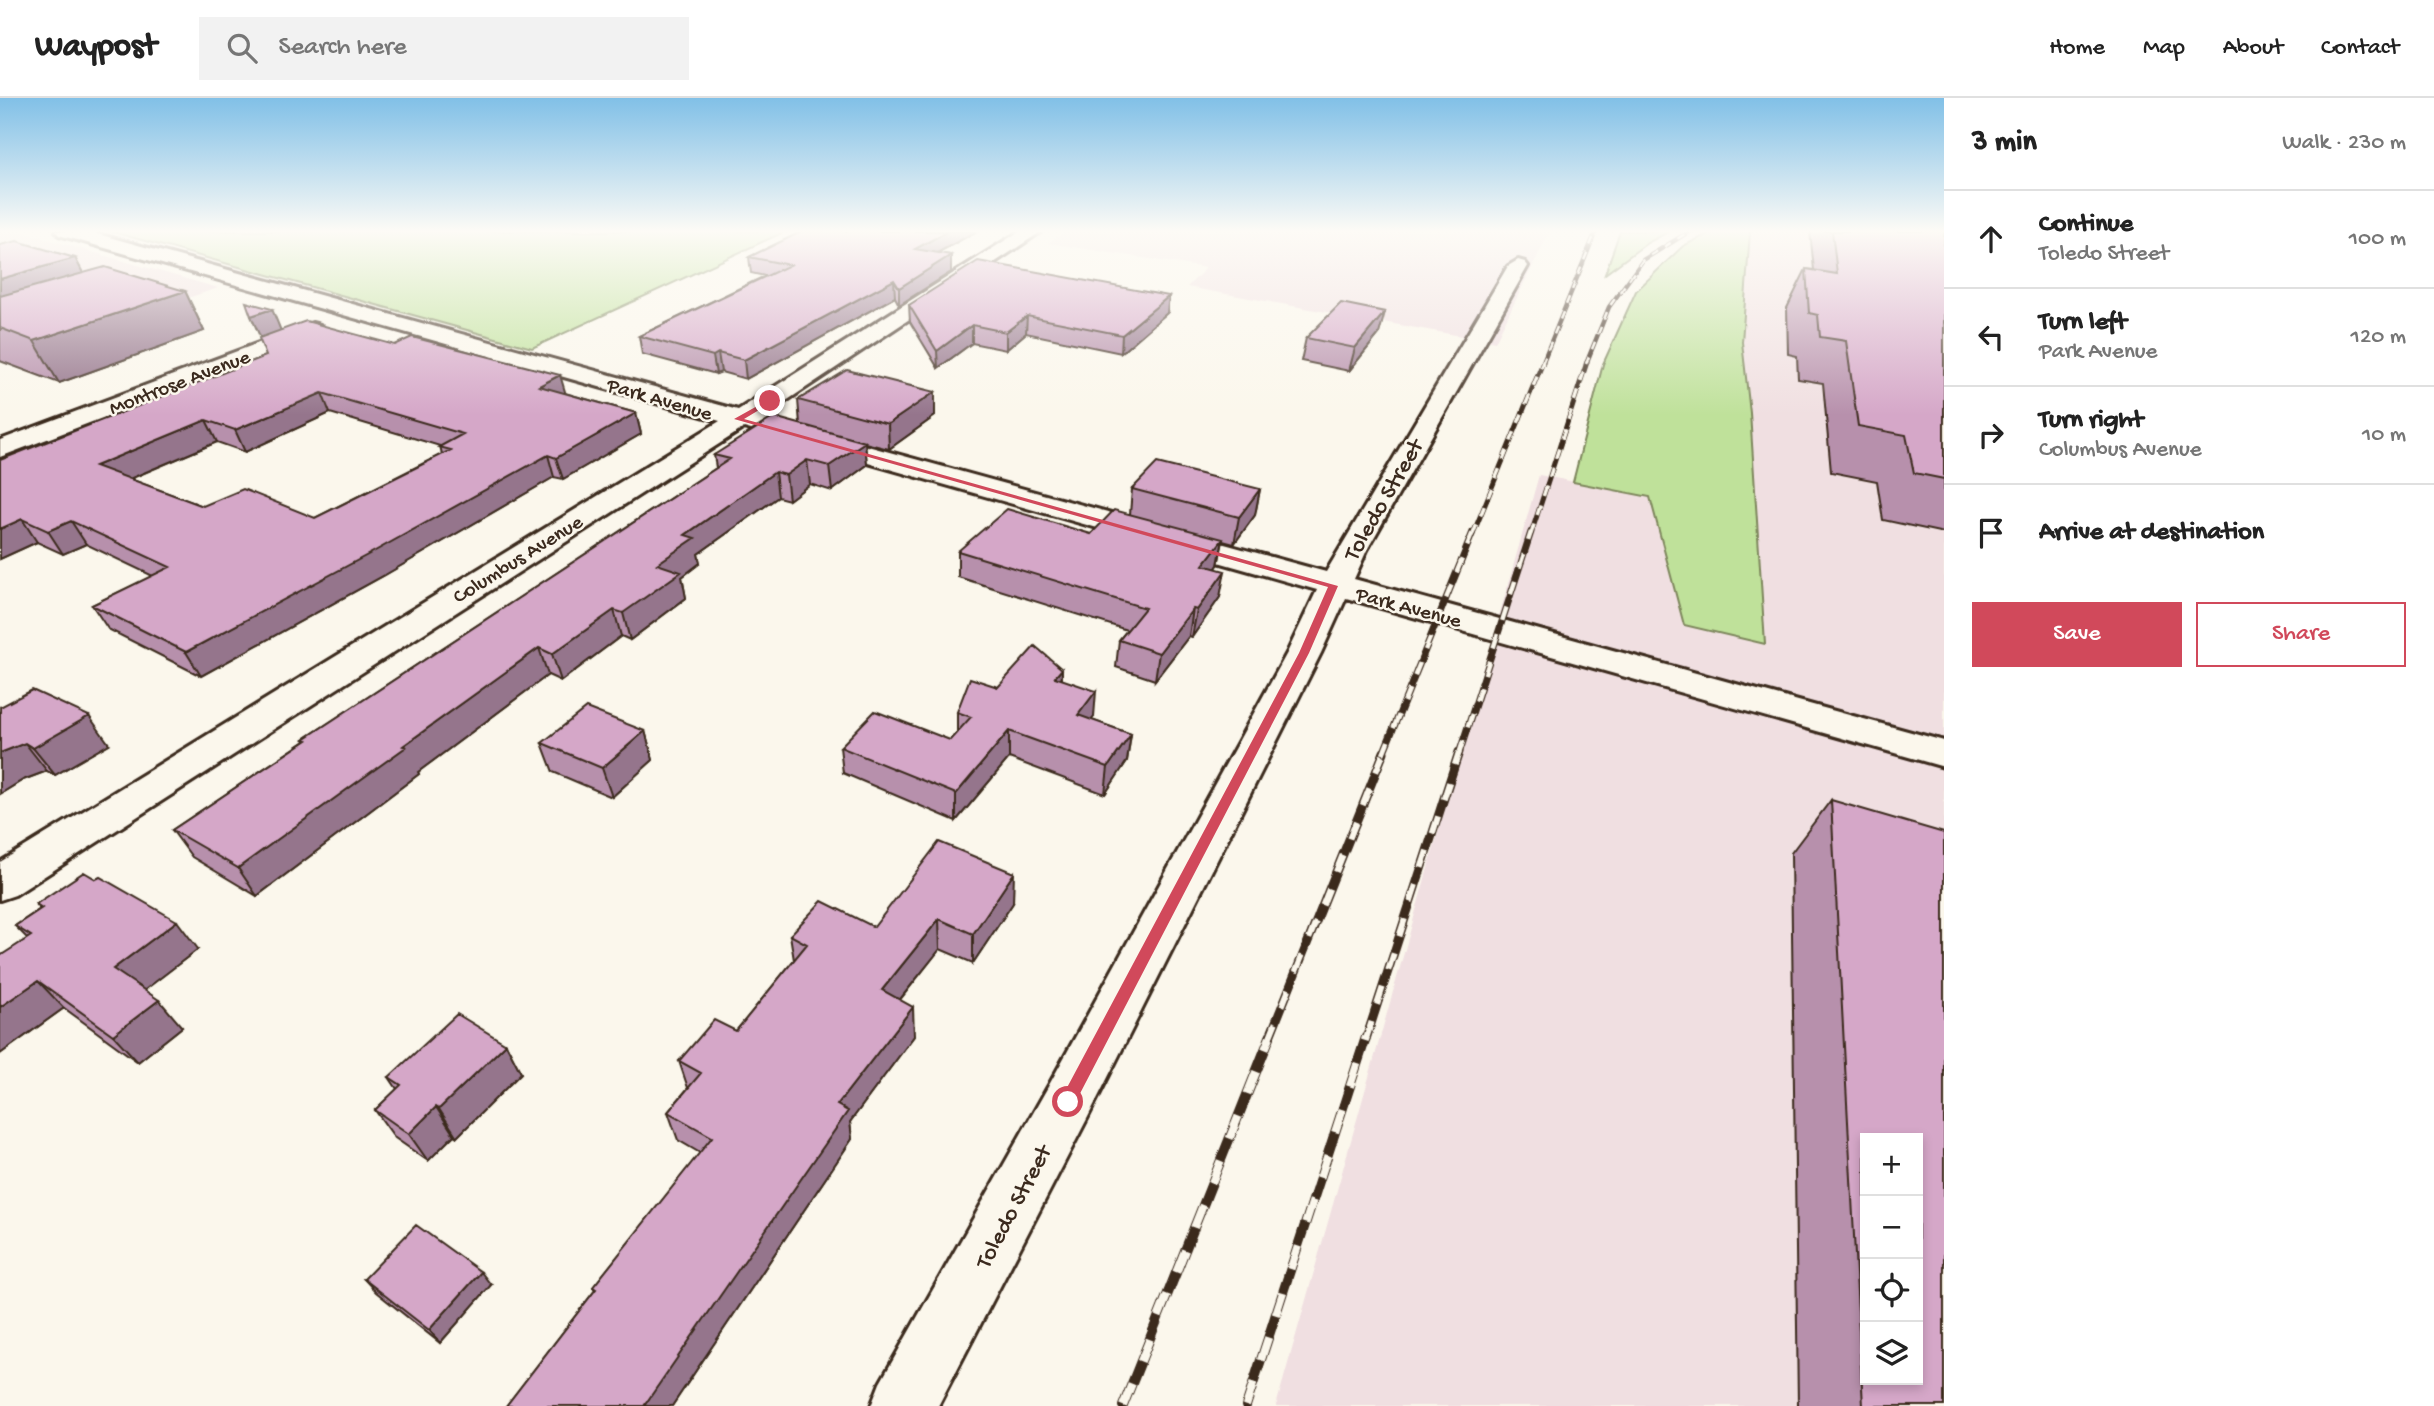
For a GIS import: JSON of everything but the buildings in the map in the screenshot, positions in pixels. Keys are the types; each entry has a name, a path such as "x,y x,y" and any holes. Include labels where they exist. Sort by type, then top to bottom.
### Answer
{"street":[{"name":"Park Avenue","path":"283,292 1944,754"},
{"name":"Columbus Avenue","path":"0,883 738,419 782,394 939,292"},
{"name":"Toledo Street","path":"903,1406 1061,1114 1304,653 1352,550 1503,292"},
{"name":"Montrose Avenue","path":"0,449 358,313"}],"shaded area":[{"path":"0,292 206,292 0,360"},
{"path":"1215,292 1520,292 1495,342"},
{"path":"1746,292 1944,292 1944,1406 1276,1406 1539,475 1651,497 1684,625 1750,413 1742,342"}],"green space":[{"path":"330,292 653,292 532,348"},
{"path":"1636,292 1746,292 1742,342 1750,413 1765,644 1684,625 1650,497 1573,482 1603,364"}],"railway":[{"path":"1542,364 1571,292"},
{"path":"1586,364 1609,307 1620,292"},
{"path":"1473,534 1543,362"},
{"path":"1531,534 1587,362"},
{"path":"1383,754 1473,532"},
{"path":"1459,754 1531,532"},
{"path":"1269,1039 1384,752"},
{"path":"1366,1039 1459,752"},
{"path":"1123,1406 1270,1037"},
{"path":"1246,1406 1366,1037"}],"route":[{"path":"770,401 738,419 1334,586 1304,653 1068,1102"}]}
